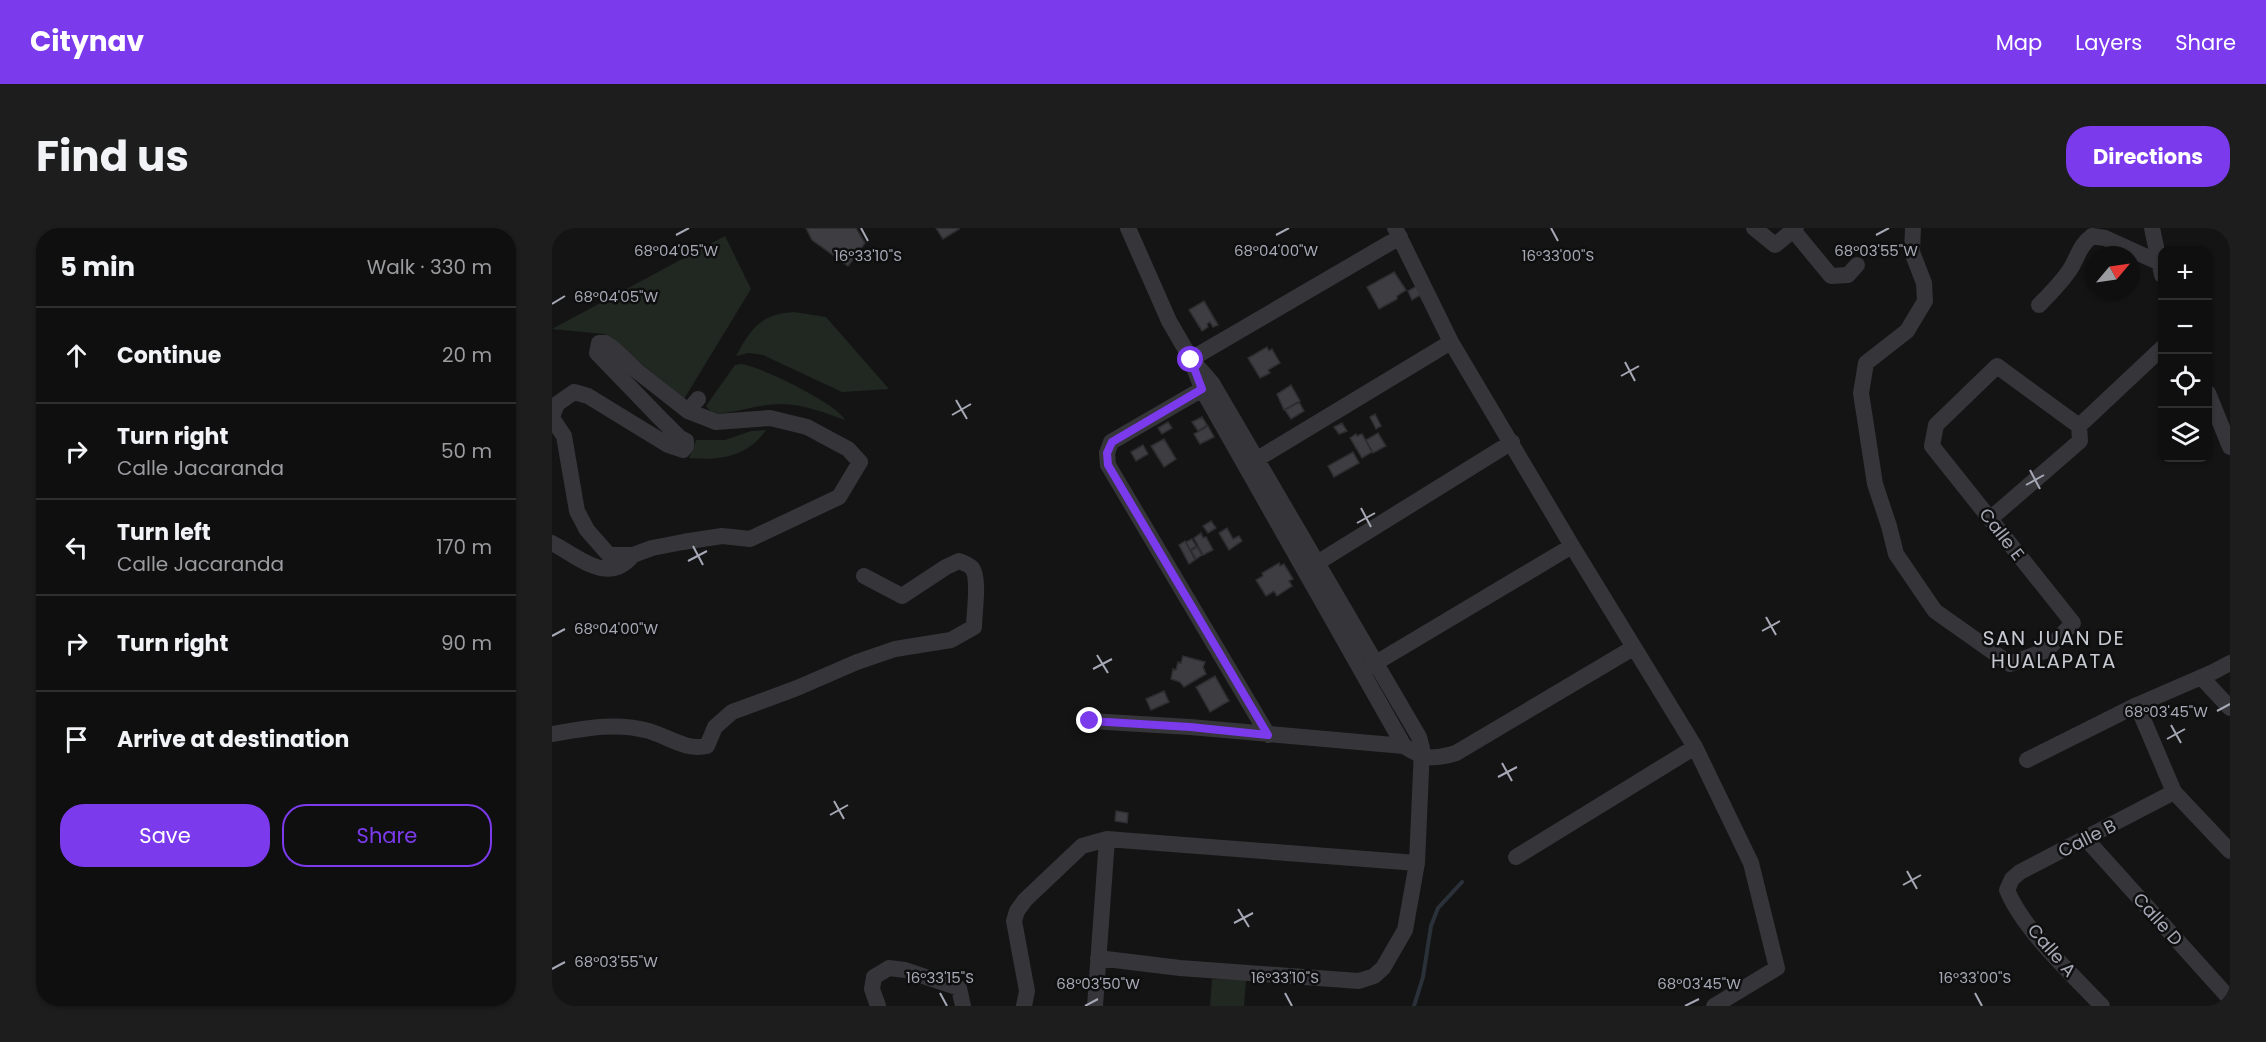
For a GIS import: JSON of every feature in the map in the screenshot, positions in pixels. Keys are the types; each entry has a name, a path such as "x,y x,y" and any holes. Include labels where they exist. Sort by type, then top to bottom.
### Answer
{"street":[{"path":"1098,958 1180,968 1359,981 1374,976 1383,968 1405,930 1417,863 1422,748 1419,737 1369,666 1191,360 1165,312 1128,228"},
{"path":"1754,228 1775,245 1795,229 1832,276 1848,275 1857,264"},
{"name":"Calle E","path":"1913,228 1912,252 1924,283 1925,301 1906,331 1866,363 1861,393 1875,484 1896,554 1935,610 2010,664 2047,650 2073,623 1932,446 1936,425 1997,366 2079,426"},
{"path":"2152,228 2158,258"},
{"path":"1191,360 1397,232 1451,342 1633,648 1695,747 1751,863 1777,968 1714,1006"},
{"path":"2039,304 2056,288 2070,269 2083,243 2092,236 2105,238 2158,267"},
{"path":"1251,463 1451,342"},
{"path":"599,343 605,343 637,371 693,405 716,422 770,418 807,427 848,449 860,462 839,496 750,539 722,536 652,548 633,555 618,557 609,555 587,530 576,511 564,436 552,418 557,404 574,392 588,396 668,445 683,450 686,446 686,441 680,438 597,353 599,343"},
{"path":"1990,519 2080,441 2079,426 2158,353"},
{"path":"1207,386 1112,442 1107,453 1108,465 1268,735"},
{"path":"2212,403 2230,447"},
{"path":"1311,566 1512,442"},
{"path":"552,543 600,569 610,570 625,565 633,555"},
{"path":"1369,666 1572,546"},
{"path":"552,734 582,728 616,727 646,730 696,748 707,746 716,727 732,712 798,688 857,662 895,650 951,640 974,627 976,585 974,572 970,566 959,561 902,596 864,576"},
{"path":"1090,721 1190,727 1404,746 1420,756 1441,757 1456,753 1633,648"},
{"path":"2027,760 2137,705 2230,663"},
{"path":"1369,666 1404,746"},
{"path":"2201,677 2230,708"},
{"path":"2137,705 2174,792 2230,851"},
{"path":"1516,857 1695,747"},
{"name":"Calle B","path":"2007,890 2012,879 2020,872 2174,792"},
{"path":"1024,1006 1027,991 1015,930 1014,921 1017,911 1050,874 1082,846 1107,839 1417,863"},
{"path":"1095,1006 1107,839"},
{"name":"Calle D","path":"2085,839 2230,999"},
{"name":"Calle A","path":"2007,890 2012,902 2043,942 2102,1006"},
{"path":"878,1006 872,988 874,977 889,968 905,970 959,988 963,1006"}],"shaded area":[{"path":"725,236 751,289 684,399 605,334 552,329"},
{"path":"794,312 826,317 889,389 842,392 763,355 749,353 736,356 758,325 773,316"},
{"path":"741,364 764,371 798,387 828,405 845,420 790,404 765,405 713,414 706,406 735,365"},
{"path":"766,430 759,439 742,452 722,458 689,458 696,440 725,440 751,431"},
{"path":"1212,979 1246,980 1244,1006 1210,1006"}],"building":[{"path":"806,228 856,228 865,243 848,266 812,240"},
{"path":"936,228 958,228 959,229 943,239"},
{"path":"1394,272 1406,290 1397,296 1397,299 1379,309 1367,287"},
{"path":"1417,286 1422,294 1412,300 1408,291"},
{"path":"1204,301 1218,325 1213,327 1210,322 1207,324 1208,327 1202,331 1189,310"},
{"path":"1267,347 1269,351 1272,349 1280,363 1268,370 1270,373 1260,378 1248,358"},
{"path":"1291,385 1300,401 1284,410 1277,394"},
{"path":"1299,402 1304,411 1291,419 1285,410"},
{"path":"1375,414 1381,426 1376,429 1370,417"},
{"path":"1202,417 1207,425 1198,431 1192,422"},
{"path":"1168,422 1172,428 1162,434 1158,428"},
{"path":"1342,423 1347,431 1339,434 1334,427"},
{"path":"1208,426 1214,437 1200,444 1194,434"},
{"path":"1378,433 1386,446 1373,453 1366,440"},
{"path":"1356,434 1357,436 1362,434 1372,452 1362,458 1350,438"},
{"path":"1164,439 1176,459 1164,467 1151,446"},
{"path":"1143,445 1148,454 1136,461 1131,452"},
{"path":"1353,452 1359,463 1334,477 1328,466"},
{"path":"1211,521 1216,528 1208,533 1203,526"},
{"path":"1227,528 1233,539 1239,536 1242,541 1229,550 1219,533"},
{"path":"1201,533 1213,550 1203,555 1194,538"},
{"path":"1192,539 1196,546 1190,550 1186,542"},
{"path":"1185,541 1195,560 1189,564 1179,545"},
{"path":"1197,547 1202,555 1196,559 1191,551"},
{"path":"1279,563 1280,566 1284,564 1293,579 1289,581 1292,586 1277,596 1274,591 1266,596 1256,580 1263,576 1262,573"},
{"path":"1183,656 1205,662 1203,667 1206,674 1184,687 1180,682 1171,679 1173,669 1176,670"},
{"path":"1215,676 1229,701 1210,712 1196,687"},
{"path":"1164,691 1169,702 1151,710 1146,699"},
{"path":"1116,811 1128,813 1127,823 1115,821"}],"waterway":[{"path":"1414,1006 1423,977 1431,926 1438,908 1462,882"}],"district":[{"name":"SAN JUAN DE HUALAPATA","path":"2054,650"}],"route":[{"path":"1090,721 1190,727 1268,735 1108,465 1107,453 1112,442 1202,389 1191,360"}]}
